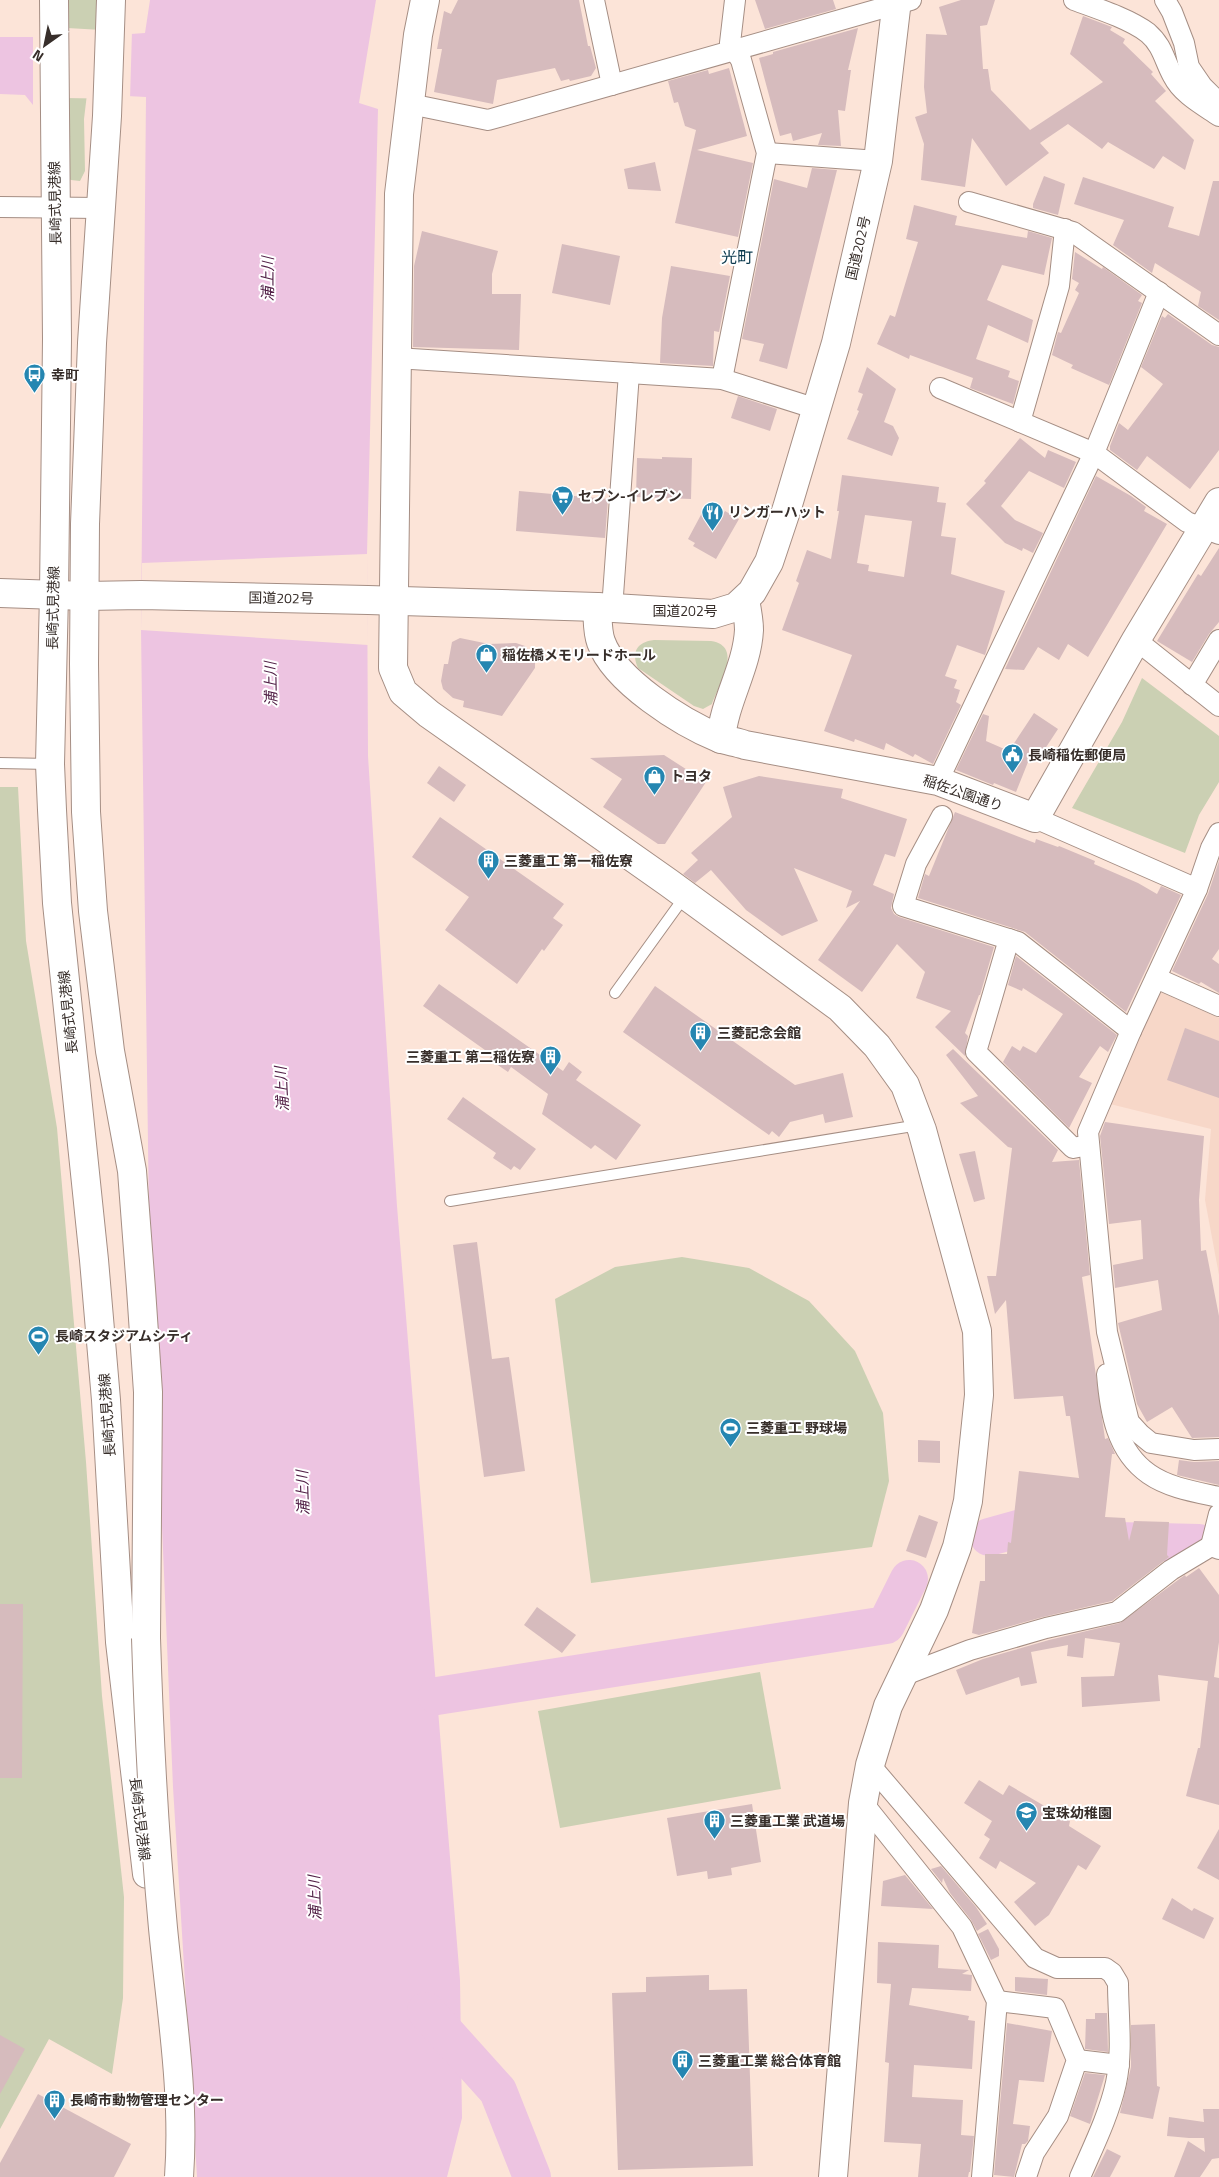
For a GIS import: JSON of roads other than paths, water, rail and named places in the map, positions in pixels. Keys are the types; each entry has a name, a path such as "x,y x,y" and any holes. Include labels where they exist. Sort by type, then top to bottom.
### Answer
{"main road":[{"path":"425,0 418,35 399,194 396,358 381,600 392,668 403,692 429,714 686,895 840,1008 877,1046 905,1085 920,1125 977,1331 979,1395 968,1501 957,1547 934,1610 888,1706 870,1765 863,1803 833,2177"},
{"name":"国道202号","path":"0,593 381,600 712,614 728,610 745,600 760,580 769,562 836,343 878,161 901,1"},
{"name":"長崎式見港線","path":"54,11 56,208 54,594 50,764 57,903 94,1260 106,1400 120,1642 145,1860 187,2099 190,2144 188,2177"},
{"name":"長崎式見港線","path":"110,12 101,208 92,343 86,524 84,664 86,812 93,911 110,1051 132,1171 148,1392 146,1638 149,1739 156,1848 179,2071 181,2115 179,2177"},
{"path":"1035,818 1136,640 1210,531 1219,502"},
{"path":"721,739 722,720 747,642 749,622 745,600"},
{"name":"稲佐公園通り","path":"604,608 599,633 608,657 637,688 703,731 721,739 938,781 1035,818"}],"street":[{"path":"594,0 612,85"},
{"path":"722,379 767,153 741,60 730,44 729,39 735,0"},
{"path":"1074,0 1134,25 1148,33 1166,57 1173,77 1178,84 1188,95 1219,116"},
{"path":"1165,0 1172,12 1184,43 1189,67 1202,86 1219,103"},
{"path":"410,104 488,120 736,51 901,1"},
{"path":"767,153 878,161"},
{"path":"969,202 1073,232 1219,334"},
{"path":"0,207 101,208"},
{"path":"1020,422 1059,286 1065,230"},
{"path":"938,781 1094,453 1159,292"},
{"path":"396,358 722,379 817,409"},
{"path":"604,608 629,373"},
{"path":"940,388 1094,453 1187,522 1210,531"},
{"path":"1136,640 1219,706"},
{"path":"1192,685 1219,640"},
{"path":"942,816 916,864 903,906 1018,942 1131,1031"},
{"path":"1035,818 1197,889"},
{"path":"1219,832 1211,848 1197,889 1131,1031 1088,1132 1107,1332 1106,1365 1109,1402 1114,1426 1134,1460 1149,1474 1183,1489 1219,1497"},
{"path":"1008,939 976,1052 1073,1148 1089,1144"},
{"path":"1156,978 1219,1006"},
{"path":"1107,1332 1130,1422 1140,1434 1151,1443 1194,1450 1219,1449"},
{"path":"902,1676 970,1650 1036,1631 1117,1612 1171,1570 1215,1547 1219,1514"},
{"path":"870,1765 1035,1958 1057,1968 1105,1968 1112,1973 1118,1983 1119,2065 1116,2084 1105,2117 1080,2177"},
{"path":"863,1803 962,1927 998,2001 982,2177"},
{"path":"998,2001 1055,2008 1077,2060 1058,2116 1034,2153 1026,2177"},
{"path":"1077,2060 1119,2065"}],"lane":[{"path":"0,763 50,764"},
{"path":"615,993 686,895"},
{"path":"450,1201 920,1125"}],"water":[{"name":"浦上川","path":"150,0 376,0 359,103 378,109 367,554 368,756 397,1206 460,1980 462,2118 447,2177 197,2177 173,1787 149,1218 141,630 146,97 88,94 63,95 33,105 25,95 0,94 0,37 89,37 145,33"}],"waterway":[{"path":"989,1537 1025,1527 1062,1534"},
{"path":"1117,1541 1199,1543"},
{"path":"437,1696 886,1625 909,1579"},
{"path":"426,2011 498,2091 532,2177"}],"place":[{"name":"幸町","path":"35,394"},
{"name":"セブン-イレブン","path":"562,515"},
{"name":"リンガーハット","path":"712,531"},
{"name":"稲佐橋メモリードホール","path":"486,674"},
{"name":"長崎稲佐郵便局","path":"1012,774"},
{"name":"トヨタ","path":"654,795"},
{"name":"三菱重工 第一稲佐寮","path":"488,880"},
{"name":"三菱記念会館","path":"701,1052"},
{"name":"三菱重工 第二稲佐寮","path":"551,1076"},
{"name":"長崎スタジアムシティ","path":"39,1355"},
{"name":"三菱重工 野球場","path":"730,1447"},
{"name":"宝珠幼稚園","path":"1026,1832"},
{"name":"三菱重工業 武道場","path":"714,1840"},
{"name":"三菱重工業 総合体育館","path":"682,2080"},
{"name":"長崎市動物管理センター","path":"54,2119"}],"district":[{"name":"光町","path":"737,257"}]}
